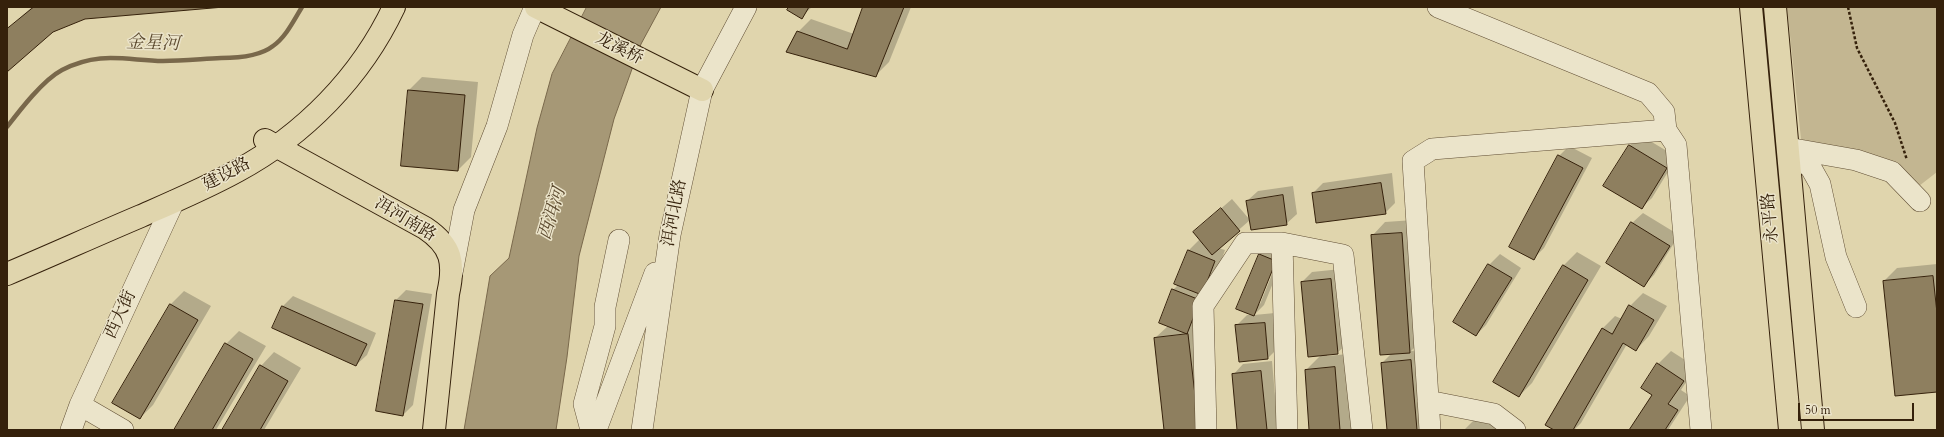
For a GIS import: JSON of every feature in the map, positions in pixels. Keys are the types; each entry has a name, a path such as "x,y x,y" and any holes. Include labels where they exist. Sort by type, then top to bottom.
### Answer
{"main road":[{"name":"建设路","path":"7,261 270,143 329,82 359,43 380,7"},
{"name":"建设路","path":"7,274 233,174 270,143 321,109 350,77 370,50 394,7"},
{"name":"龙溪桥","path":"535,7 702,90"},
{"name":"永平路","path":"1751,7 1790,430"},
{"name":"永平路","path":"1774,7 1813,430"},
{"name":"洱河南路","path":"270,143 434,234 448,250 451,260 452,273 448,294 434,430"}],"street":[{"path":"452,273 464,210 497,126 523,35 535,7"},
{"name":"洱河北路","path":"642,430 670,235 702,90 746,7"},
{"path":"1438,7 1648,93 1664,112 1666,130 1676,145 1701,430"},
{"path":"1430,430 1412,161 1432,149 1666,130"},
{"path":"1788,148 1856,160 1892,172 1920,201"},
{"path":"1788,148 1812,168 1820,184 1836,257 1856,307"},
{"name":"西大街","path":"71,430 80,405 174,201"},
{"path":"596,430 670,235"},
{"path":"591,430 584,404 605,326 606,307 619,240"},
{"path":"1206,430 1203,306 1245,243 1282,243 1343,255 1362,430"},
{"path":"1282,243 1287,430"},
{"path":"1428,401 1494,414 1515,430"},
{"path":"80,405 123,430"}],"path":[{"path":"1848,7 1857,48 1895,123 1909,166"}],"shaded area":[{"path":"1787,7 1937,7 1937,172 1919,186 1863,158 1801,139"}],"water":[{"name":"西洱河","path":"587,7 661,7 641,44 614,119 579,256 567,357 556,430 464,430 490,276 509,258 537,128 552,74"}],"building":[{"path":"34,7 224,7 85,19 53,32 7,72 7,29"},
{"path":"789,7 809,7 802,19 787,10"},
{"path":"863,7 904,7 876,77 786,52 797,31 847,49"},
{"path":"408,90 465,95 458,171 401,166"},
{"path":"1629,145 1667,168 1642,209 1603,186"},
{"path":"1558,155 1583,168 1534,260 1509,247"},
{"path":"1381,183 1386,214 1316,223 1312,193"},
{"path":"1283,195 1287,225 1251,230 1246,201"},
{"path":"1221,208 1240,231 1212,255 1193,232"},
{"path":"1631,222 1670,246 1644,287 1606,263"},
{"path":"1402,233 1410,353 1380,355 1371,235"},
{"path":"1188,250 1215,261 1202,295 1174,284"},
{"path":"1259,254 1276,261 1254,316 1236,309"},
{"path":"1488,264 1512,278 1476,336 1453,322"},
{"path":"1563,265 1588,280 1519,397 1493,382"},
{"path":"1933,276 1937,313 1937,392 1895,396 1883,281"},
{"path":"1331,279 1338,354 1308,357 1301,282"},
{"path":"1172,289 1200,300 1187,334 1159,323"},
{"path":"395,300 423,304 403,416 376,411"},
{"path":"170,304 198,320 140,419 112,403"},
{"path":"1629,305 1654,320 1636,351 1623,343 1573,430 1554,430 1545,425 1602,328 1612,334"},
{"path":"282,306 367,344 356,366 272,328"},
{"path":"1265,323 1268,359 1239,362 1235,325"},
{"path":"1188,334 1199,430 1164,430 1154,338"},
{"path":"225,343 253,359 212,430 174,430"},
{"path":"1411,360 1417,430 1387,430 1381,363"},
{"path":"1657,363 1684,381 1668,404 1678,410 1665,430 1629,430 1652,395 1641,388"},
{"path":"260,365 288,381 260,430 222,430"},
{"path":"1335,367 1340,430 1309,430 1305,370"},
{"path":"1261,371 1267,430 1237,430 1232,374"}],"waterway":[{"name":"金星河","path":"7,127 18,112 47,81 62,70 75,64 88,60 112,58 170,61 234,58 255,55 267,50 282,38 302,7"}]}
